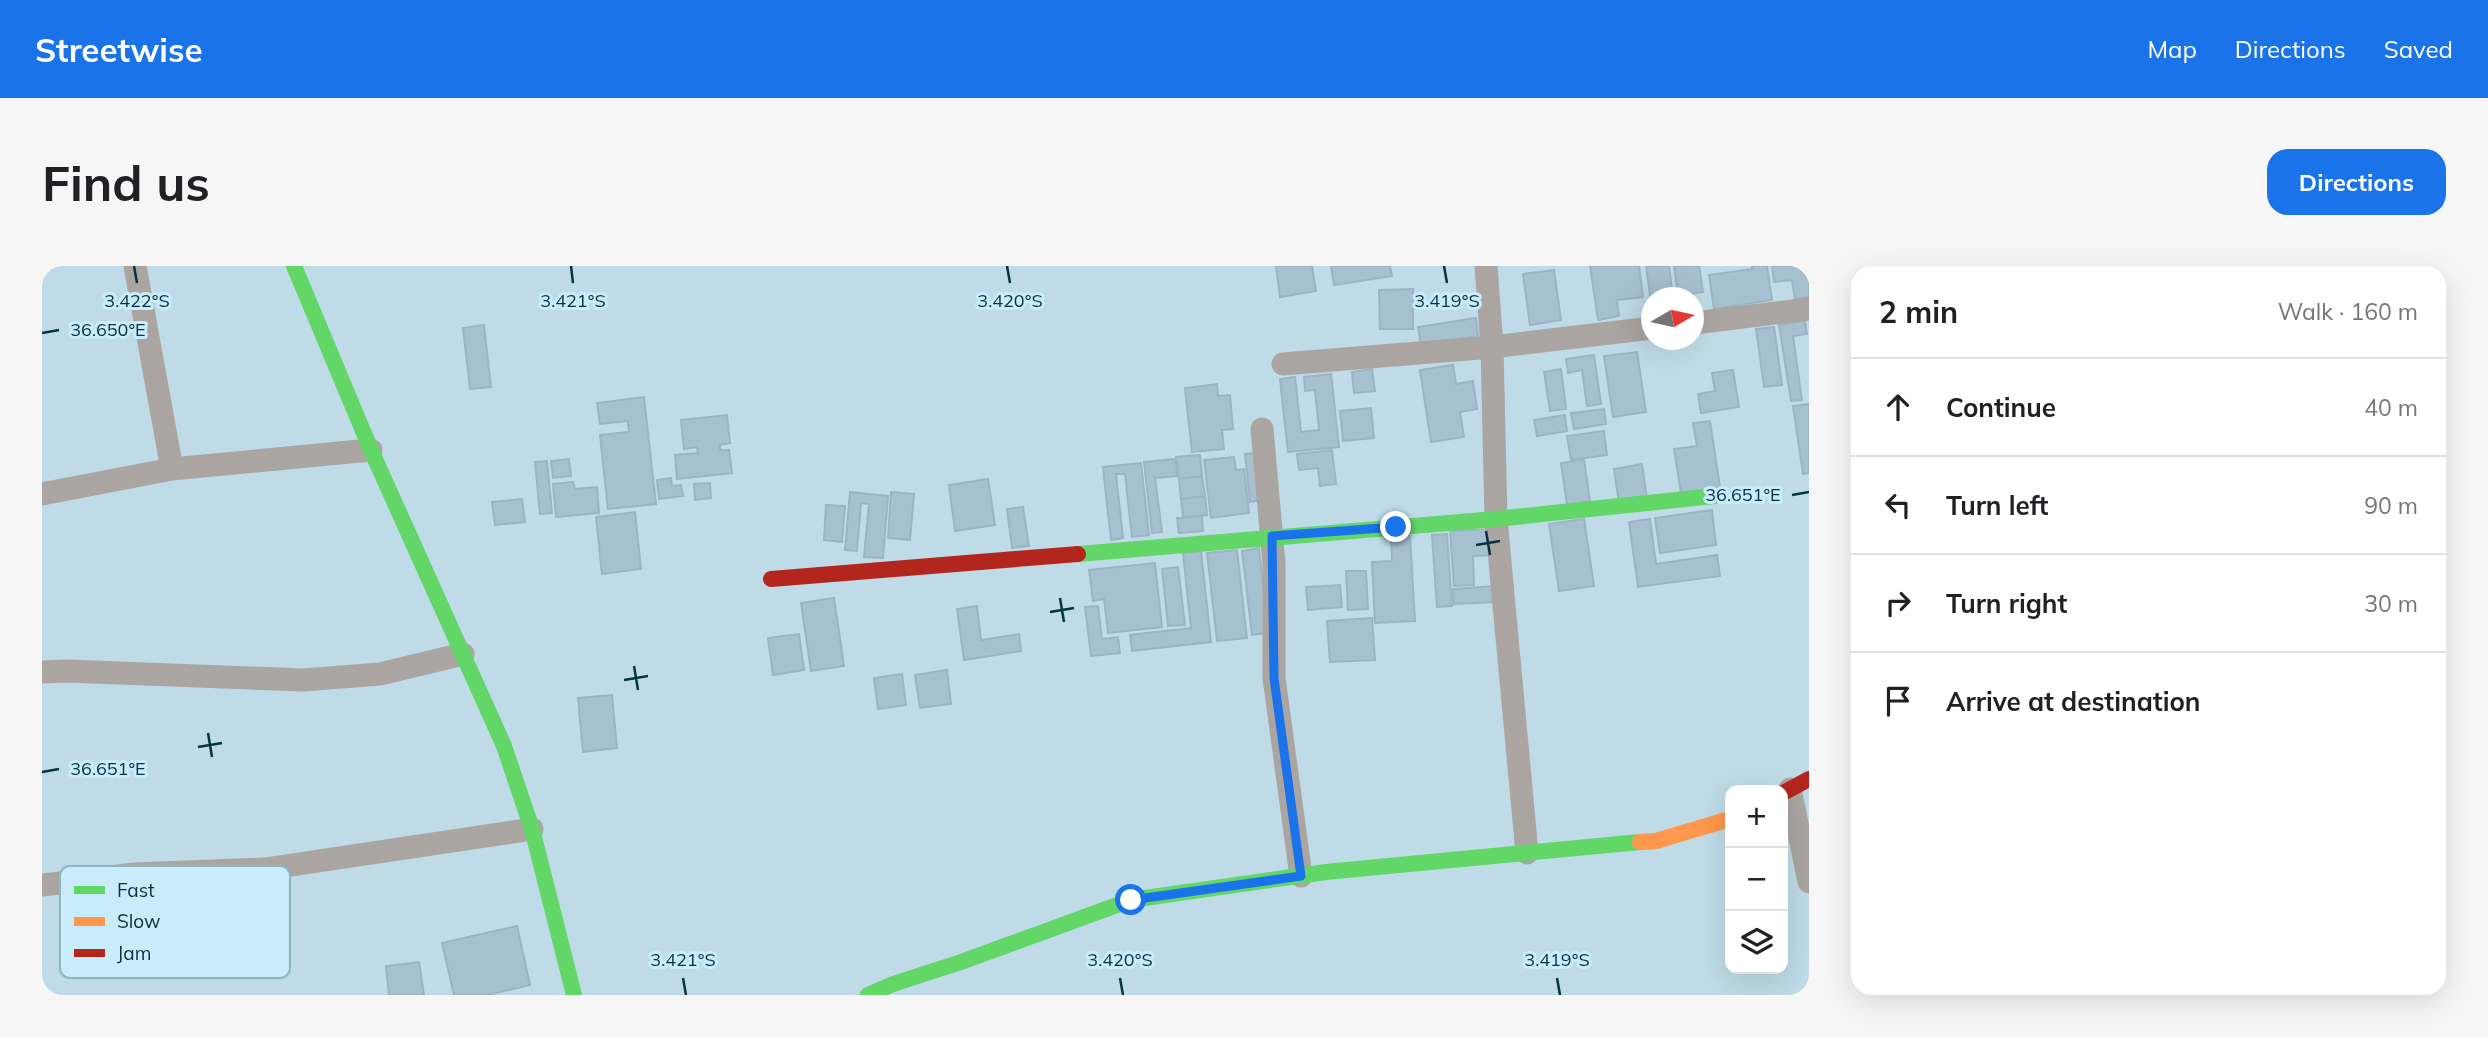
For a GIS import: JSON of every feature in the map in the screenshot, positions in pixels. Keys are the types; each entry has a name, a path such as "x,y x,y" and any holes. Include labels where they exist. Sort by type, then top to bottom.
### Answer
{"street":[{"path":"135,266 172,469"},
{"path":"294,266 371,450 504,746 532,829 574,995"},
{"path":"1486,266 1492,347 1496,519 1503,621 1527,853"},
{"path":"1704,322 1809,309"},
{"path":"1283,364 1492,347 1641,329"},
{"path":"1262,429 1272,536 1274,678 1301,876"},
{"path":"42,494 172,469 371,450"},
{"path":"771,579 1496,519 1714,496"},
{"path":"42,672 339,679 380,674 463,654"},
{"path":"1794,787 1809,882"},
{"path":"868,995 1131,900 1301,876 1656,841 1725,820"},
{"path":"285,866 532,829"},
{"path":"42,885 60,883"}],"building":[{"path":"1276,266 1312,266 1316,291 1280,297"},
{"path":"1331,266 1390,266 1392,276 1334,285"},
{"path":"1590,266 1639,266 1641,297 1617,300 1619,316 1598,320"},
{"path":"1646,266 1669,266 1672,287 1649,287"},
{"path":"1674,266 1699,266 1702,287 1677,287"},
{"path":"1752,266 1767,266 1772,300 1714,309 1709,275 1752,269"},
{"path":"1772,266 1809,266 1809,297 1795,299 1792,280 1774,282"},
{"path":"1554,270 1561,320 1530,325 1523,274"},
{"path":"1413,289 1413,329 1380,329 1379,290"},
{"path":"1476,318 1478,336 1421,345 1418,327"},
{"path":"1805,321 1807,334 1793,336 1802,400 1791,401 1779,325"},
{"path":"484,325 491,387 470,389 463,328"},
{"path":"1774,327 1782,385 1764,387 1756,329"},
{"path":"1637,352 1646,412 1613,417 1604,356"},
{"path":"1594,355 1601,404 1587,406 1582,370 1568,373 1566,359"},
{"path":"1453,365 1456,384 1473,381 1477,409 1460,412 1464,437 1431,442 1420,370"},
{"path":"1372,369 1375,391 1354,393 1352,372"},
{"path":"1561,369 1566,409 1550,411 1544,372"},
{"path":"1733,370 1739,407 1701,413 1698,394 1715,391 1712,373"},
{"path":"1331,374 1339,447 1288,452 1280,379 1295,377 1301,432 1319,430 1315,390 1305,391 1304,377"},
{"path":"1217,384 1218,396 1230,395 1233,429 1222,430 1224,449 1192,452 1185,388"},
{"path":"644,397 656,504 608,509 600,435 629,432 628,421 600,424 597,403"},
{"path":"1809,404 1809,473 1803,474 1793,406"},
{"path":"1371,408 1374,438 1343,441 1340,411"},
{"path":"1604,409 1606,424 1574,429 1571,413"},
{"path":"727,415 730,443 720,445 720,450 729,450 732,473 677,479 675,455 698,453 697,447 684,449 681,420"},
{"path":"1565,415 1567,431 1537,436 1534,420"},
{"path":"1710,421 1720,487 1681,493 1674,449 1697,446 1693,423"},
{"path":"1604,431 1607,455 1571,460 1567,436"},
{"path":"1332,450 1336,484 1320,486 1318,468 1299,470 1297,454"},
{"path":"1256,453 1262,500 1250,502 1245,454"},
{"path":"1200,455 1202,476 1179,479 1176,457"},
{"path":"1234,457 1236,470 1244,469 1249,513 1211,518 1204,460"},
{"path":"569,459 571,476 553,478 551,461"},
{"path":"1175,459 1177,476 1155,478 1162,532 1152,533 1144,462"},
{"path":"1584,460 1590,501 1567,505 1561,463"},
{"path":"547,461 552,513 540,514 535,462"},
{"path":"1141,463 1149,535 1132,537 1125,474 1116,474 1123,538 1111,540 1103,467"},
{"path":"1642,464 1647,499 1619,503 1614,469"},
{"path":"1202,476 1205,496 1181,499 1179,479"},
{"path":"671,478 672,486 681,485 683,496 659,499 657,480"},
{"path":"988,479 995,525 955,531 949,485"},
{"path":"573,482 575,489 597,487 599,513 556,517 553,484"},
{"path":"710,483 711,498 695,500 694,484"},
{"path":"850,492 888,496 883,558 864,557 869,504 861,503 857,551 845,550"},
{"path":"891,492 914,494 910,540 888,538"},
{"path":"1205,496 1207,515 1183,517 1181,499"},
{"path":"522,499 525,522 495,525 492,502"},
{"path":"826,505 845,506 842,542 824,540"},
{"path":"1023,507 1029,546 1012,548 1007,509"},
{"path":"1712,510 1716,545 1660,553 1655,518"},
{"path":"635,512 641,569 602,574 596,517"},
{"path":"1202,516 1203,531 1179,533 1177,518"},
{"path":"1584,519 1594,586 1559,591 1549,524"},
{"path":"1650,519 1656,564 1717,555 1720,576 1638,587 1629,522"},
{"path":"1492,529 1493,555 1473,556 1474,585 1454,586 1450,531"},
{"path":"1447,534 1452,606 1437,607 1432,535"},
{"path":"1410,536 1415,621 1375,623 1372,562 1392,561 1391,538"},
{"path":"1259,548 1268,633 1252,635 1242,551"},
{"path":"1237,550 1247,638 1217,641 1207,553"},
{"path":"1201,551 1211,642 1132,651 1130,635 1191,628 1183,553"},
{"path":"1155,563 1162,627 1108,633 1104,599 1093,601 1089,570"},
{"path":"1178,567 1185,625 1168,626 1162,569"},
{"path":"1346,571 1366,571 1368,609 1348,610"},
{"path":"1340,585 1342,607 1308,610 1306,587"},
{"path":"1495,586 1496,602 1454,604 1453,589"},
{"path":"834,598 844,666 811,671 801,603"},
{"path":"977,606 981,640 1019,634 1021,651 964,660 957,609"},
{"path":"1098,606 1102,639 1118,637 1120,653 1091,656 1085,607"},
{"path":"1372,618 1375,660 1330,662 1327,621"},
{"path":"799,634 804,670 773,675 768,638"},
{"path":"947,670 951,704 920,708 915,675"},
{"path":"902,674 906,705 878,709 874,678"},
{"path":"612,695 617,748 583,752 578,698"},
{"path":"517,926 530,985 487,995 454,995 442,943"},
{"path":"419,962 424,995 389,995 386,966"}],"traffic: fast":[{"path":"294,266 371,450 504,746 532,829 574,995"},
{"path":"1078,554 1496,519 1714,496"},
{"path":"868,995 1131,900 1326,872 1640,842"}],"traffic: slow":[{"path":"1640,842 1656,841 1725,820"}],"traffic: jam":[{"path":"771,579 1078,554"},
{"path":"1788,790 1809,779"}],"route":[{"path":"1131,900 1301,876 1274,678 1272,536 1396,527"}]}
